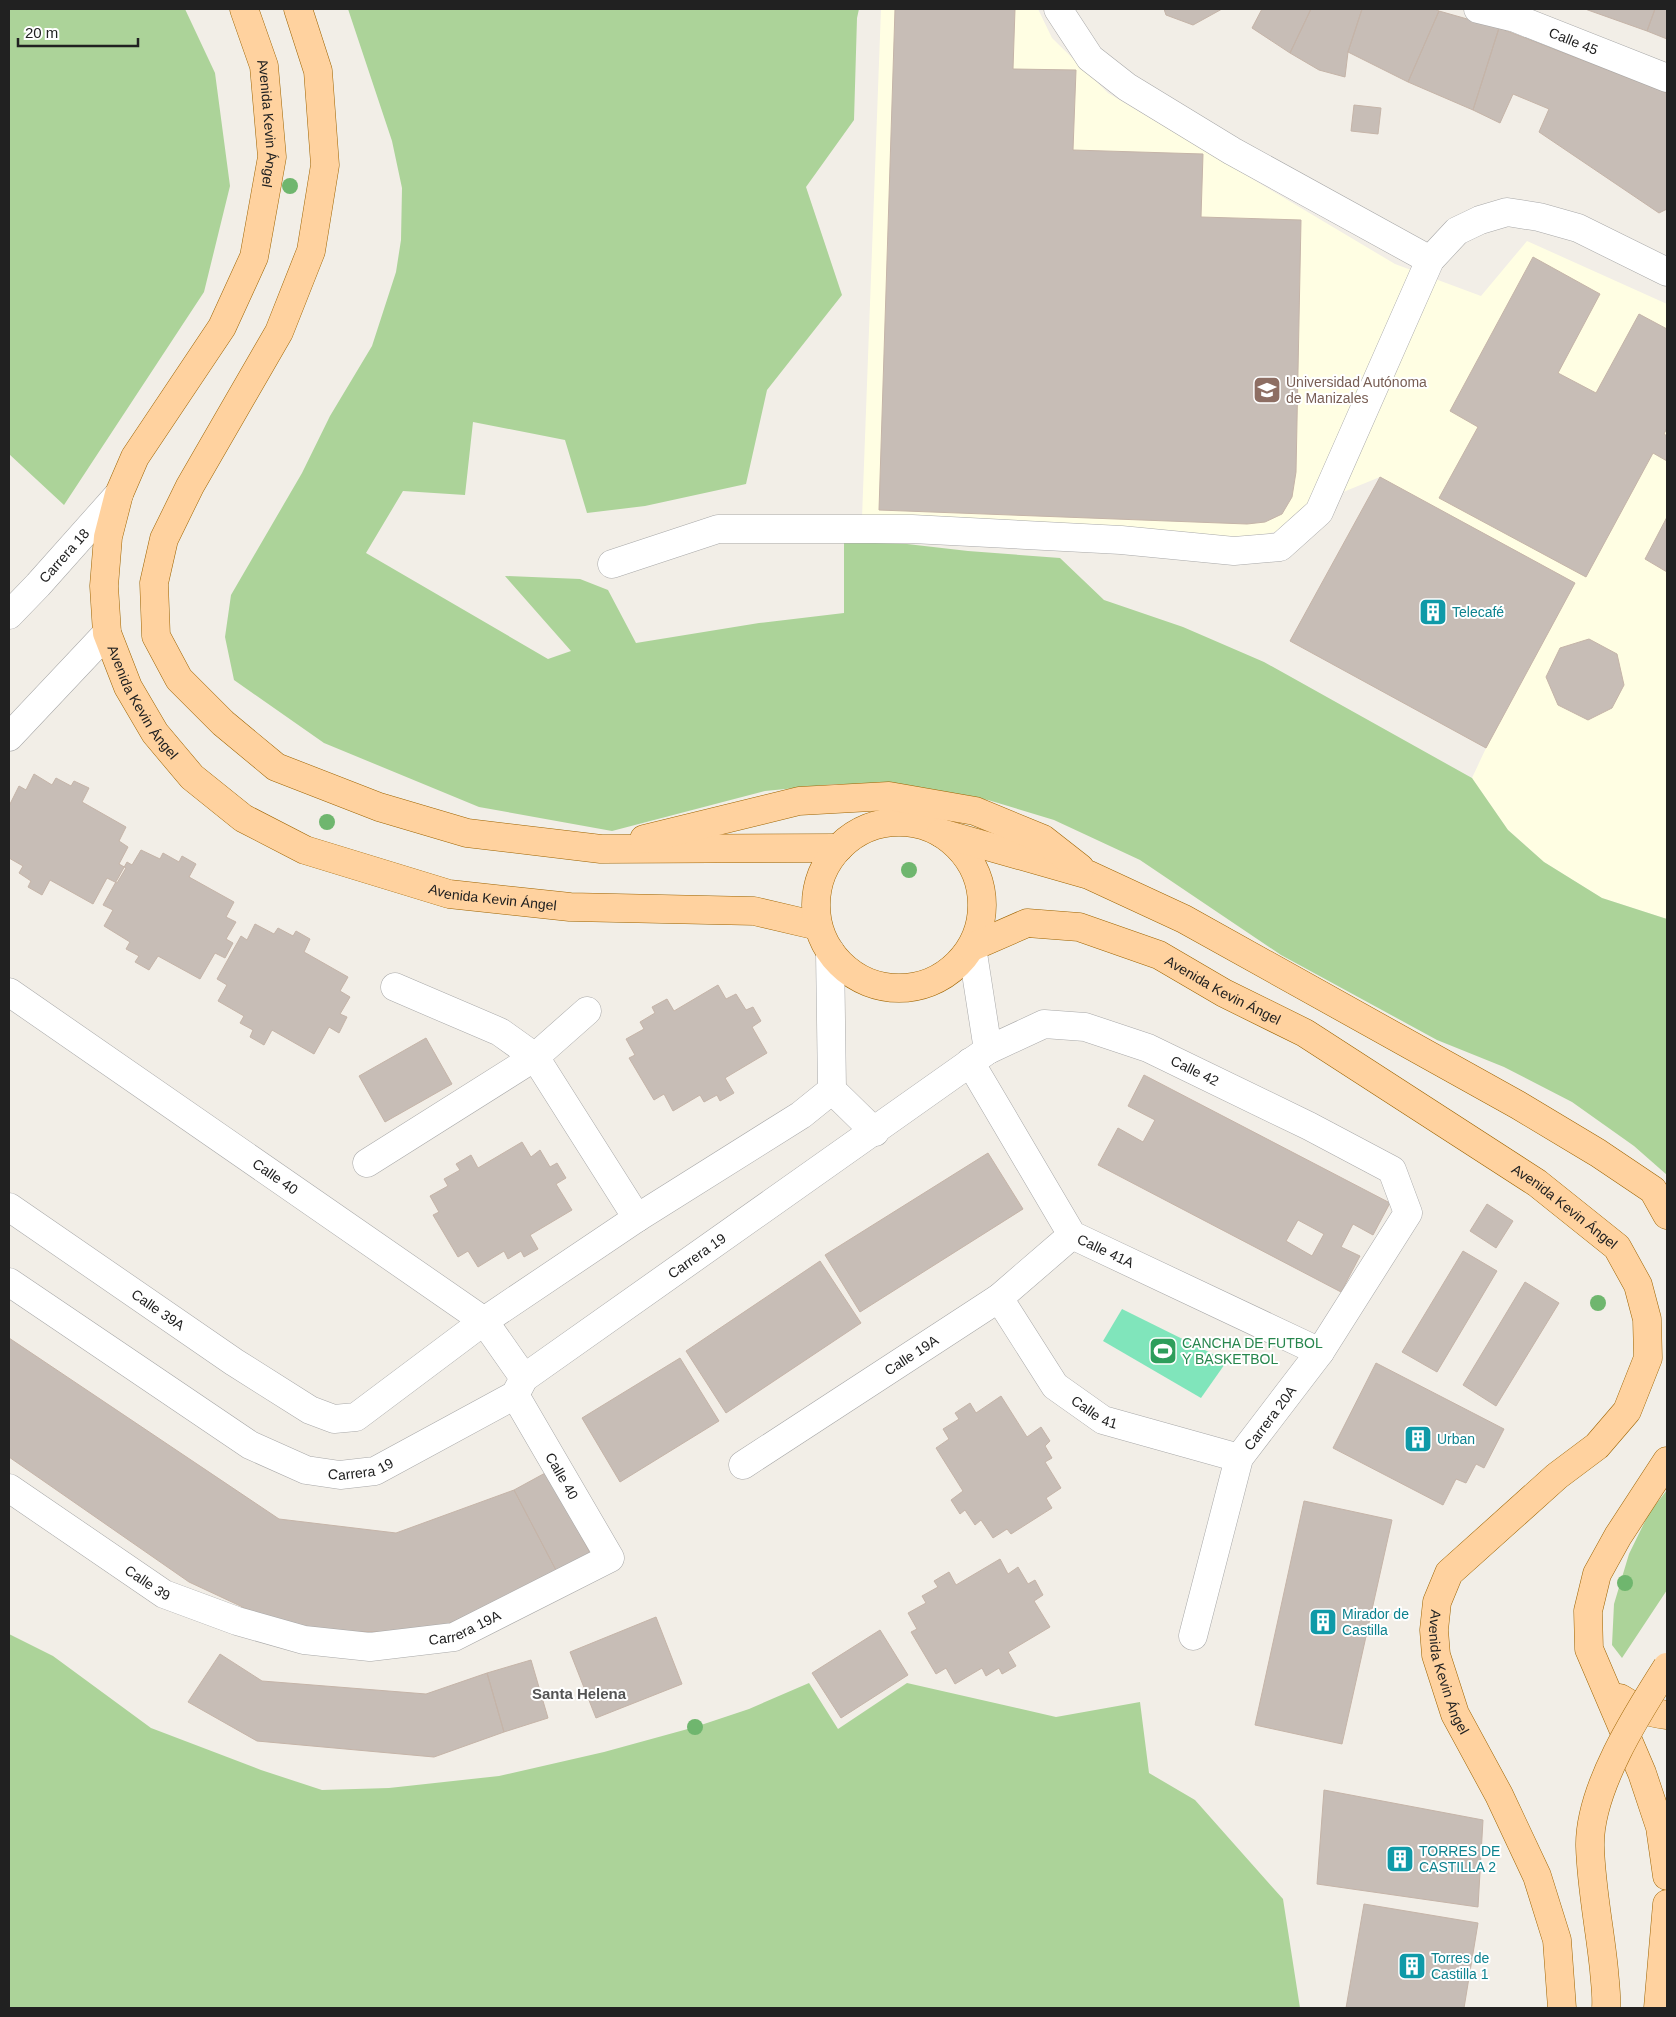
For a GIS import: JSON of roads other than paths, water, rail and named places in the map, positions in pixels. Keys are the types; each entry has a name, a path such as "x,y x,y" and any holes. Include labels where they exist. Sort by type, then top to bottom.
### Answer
{"main road":[{"name":"Avenida Kevin Ángel","path":"244,9 264,66 272,157 254,257 222,327 135,457 119,494 108,537 104,576 107,633 128,687 155,733 192,777 243,818 306,850 449,894 570,908 754,911 818,926"},
{"path":"298,9 318,71 325,165 311,251 279,332 190,486 164,539 154,583 156,636 179,679 223,722 276,767 378,807 467,834 601,849 839,848"},
{"path":"601,849 799,802 889,796 975,811 1043,839 1089,875"},
{"path":"941,833 962,851 976,875 982,902 972,947 948,973 924,985 897,989 870,984 847,971 830,950 818,926 816,898 824,871 839,848 861,831 887,823 915,823 941,833 1089,875 1184,919 1518,1104 1598,1153 1653,1190 1667,1215"},
{"name":"Avenida Kevin Ángel","path":"972,947 1027,923 1079,928 1159,955 1224,993 1305,1033 1537,1183 1617,1247 1638,1285 1647,1319 1648,1358 1627,1411 1597,1446 1557,1476 1449,1573 1437,1602 1434,1630 1436,1655 1455,1714 1499,1795 1537,1876 1557,1940 1562,2008"},
{"path":"1667,1461 1618,1536 1597,1574 1588,1611 1589,1649 1642,1773 1660,1826 1667,1876"},
{"path":"1606,2008 1604,1968 1591,1861 1590,1844 1593,1819 1603,1786 1632,1721 1667,1667"},
{"path":"1600,1678 1613,1693 1628,1704 1653,1714 1667,1715"},
{"path":"1661,1997 1667,1904"}],"street":[{"path":"1058,9 1090,58 1127,87 1232,151 1430,260"},
{"name":"Calle 45","path":"1478,9 1515,18 1667,78"},
{"path":"612,564 718,529 912,529 1121,540 1234,551 1280,547 1319,512 1430,260 1457,231 1480,220 1507,212 1539,217 1578,228 1667,272"},
{"name":"Carrera 18","path":"9,615 119,494"},
{"path":"9,737 107,633"},
{"path":"972,947 979,1056"},
{"path":"830,950 832,1090 874,1132"},
{"path":"395,987 500,1032 535,1057 638,1218"},
{"name":"Calle 40","path":"9,992 484,1321 610,1558"},
{"path":"366,1163 535,1057 588,1011"},
{"name":"Calle 42","path":"979,1056 1044,1024 1085,1026 1148,1048 1309,1126 1392,1170"},
{"name":"Carrera 19","path":"9,1282 250,1445 306,1470 340,1475 376,1471 520,1386 979,1056"},
{"name":"Calle 41A","path":"979,1056 1072,1235 1320,1352"},
{"path":"484,1321 638,1218 801,1115 832,1090"},
{"name":"Carrera 20A","path":"1193,1636 1239,1458 1320,1352 1408,1213 1392,1170"},
{"name":"Calle 39A","path":"9,1207 234,1362 310,1410 334,1419 356,1417 484,1321"},
{"name":"Calle 19A","path":"743,1465 999,1298 1072,1235"},
{"name":"Calle 41","path":"999,1298 1055,1386 1103,1420 1239,1458"},
{"name":"Calle 39","path":"9,1488 164,1594 237,1621 304,1640"},
{"name":"Carrera 19A","path":"304,1640 370,1647 454,1637 610,1558"}],"place":[{"name":"Universidad Autónoma de Manizales","path":"1267,390"},
{"name":"Telecafé","path":"1433,612"},
{"name":"CANCHA DE FUTBOL Y BASKETBOL","path":"1163,1351"},
{"name":"Urban","path":"1418,1439"},
{"name":"Mirador de Castilla","path":"1323,1622"},
{"name":"TORRES DE CASTILLA 2","path":"1400,1859"},
{"name":"Torres de Castilla 1","path":"1412,1966"}],"district":[{"name":"Santa Helena","path":"579,1693"}]}
